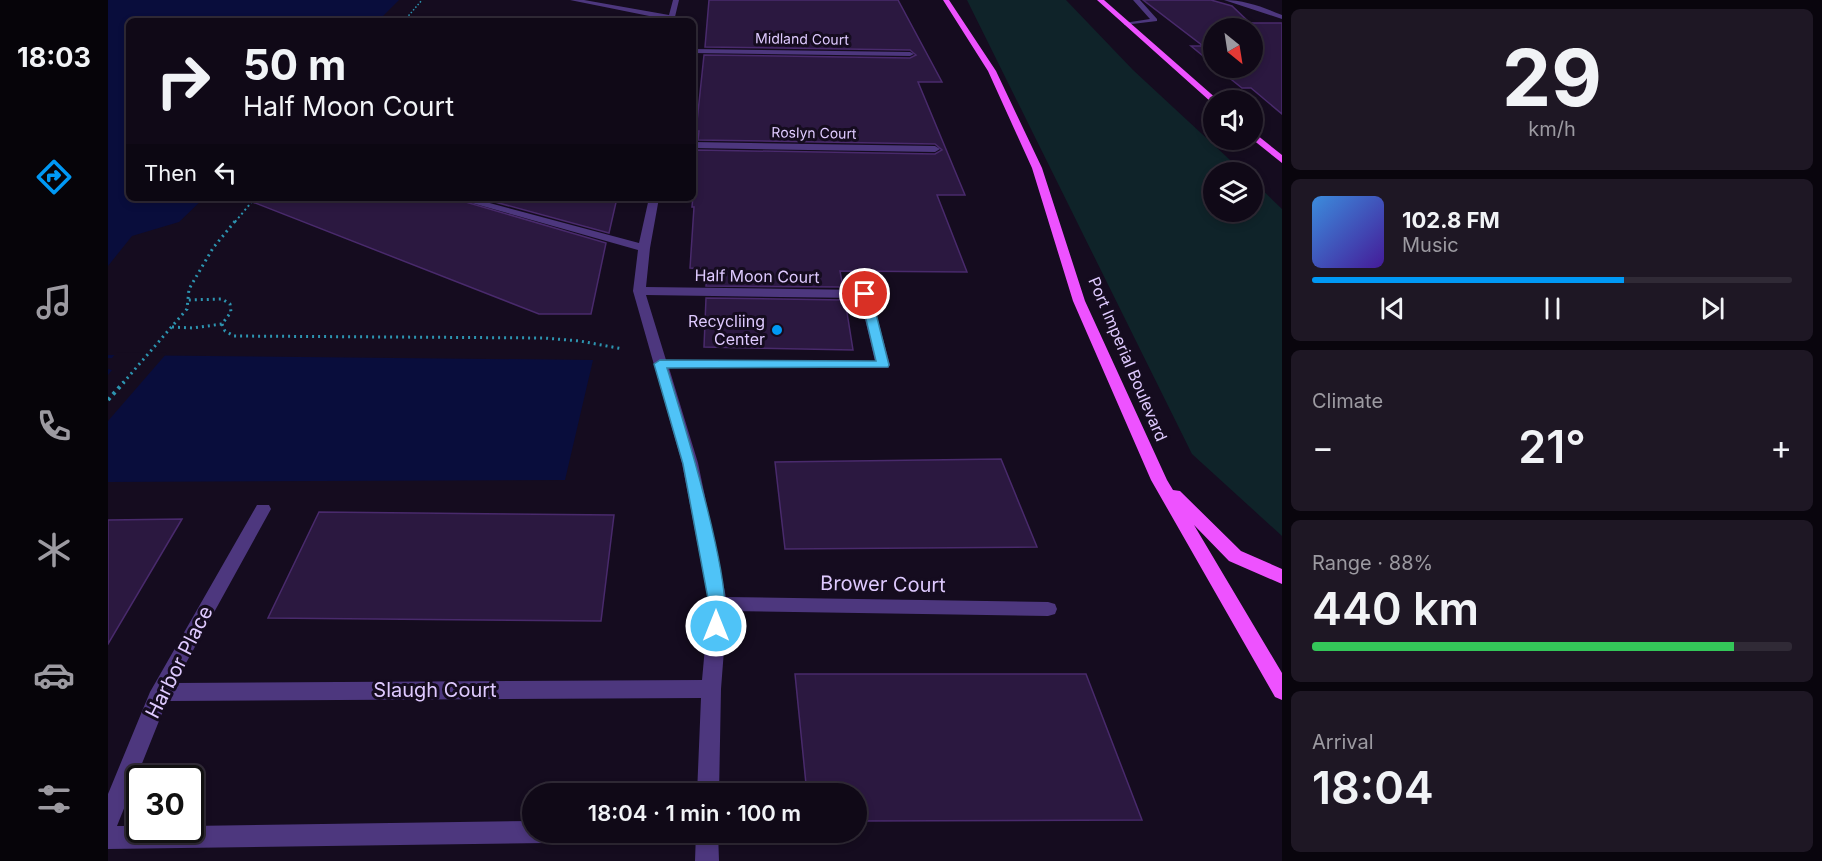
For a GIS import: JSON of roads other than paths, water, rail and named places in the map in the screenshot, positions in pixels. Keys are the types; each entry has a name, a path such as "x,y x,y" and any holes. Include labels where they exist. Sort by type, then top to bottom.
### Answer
{"main road":[{"name":"Port Imperial Boulevard","path":"946,0 992,71 1037,168 1079,301 1159,480 1282,691"},
{"path":"1100,0 1203,90"},
{"path":"1263,144 1282,160"},
{"path":"1159,480 1235,556 1282,576"}],"street":[{"path":"573,0 666,18"},
{"path":"671,18 676,0"},
{"path":"1126,24 1155,20 1136,0"},
{"path":"1227,0 1259,8 1281,17"},
{"name":"Midland Court","path":"696,51 910,54"},
{"name":"Roslyn Court","path":"696,145 935,149"},
{"path":"470,201 644,248"},
{"path":"653,201 644,248 639,291 690,464 718,604 711,688 708,783"},
{"name":"Half Moon Court","path":"639,291 865,294 883,365 660,364"},
{"name":"Harbor Place","path":"108,821 160,692 262,509"},
{"name":"Brower Court","path":"718,604 1048,609"},
{"name":"Slaugh Court","path":"160,692 711,688"},
{"path":"108,838 522,832"},
{"path":"707,861 708,843"}],"place":[{"name":"Recycliing Center","path":"777,330"}]}
